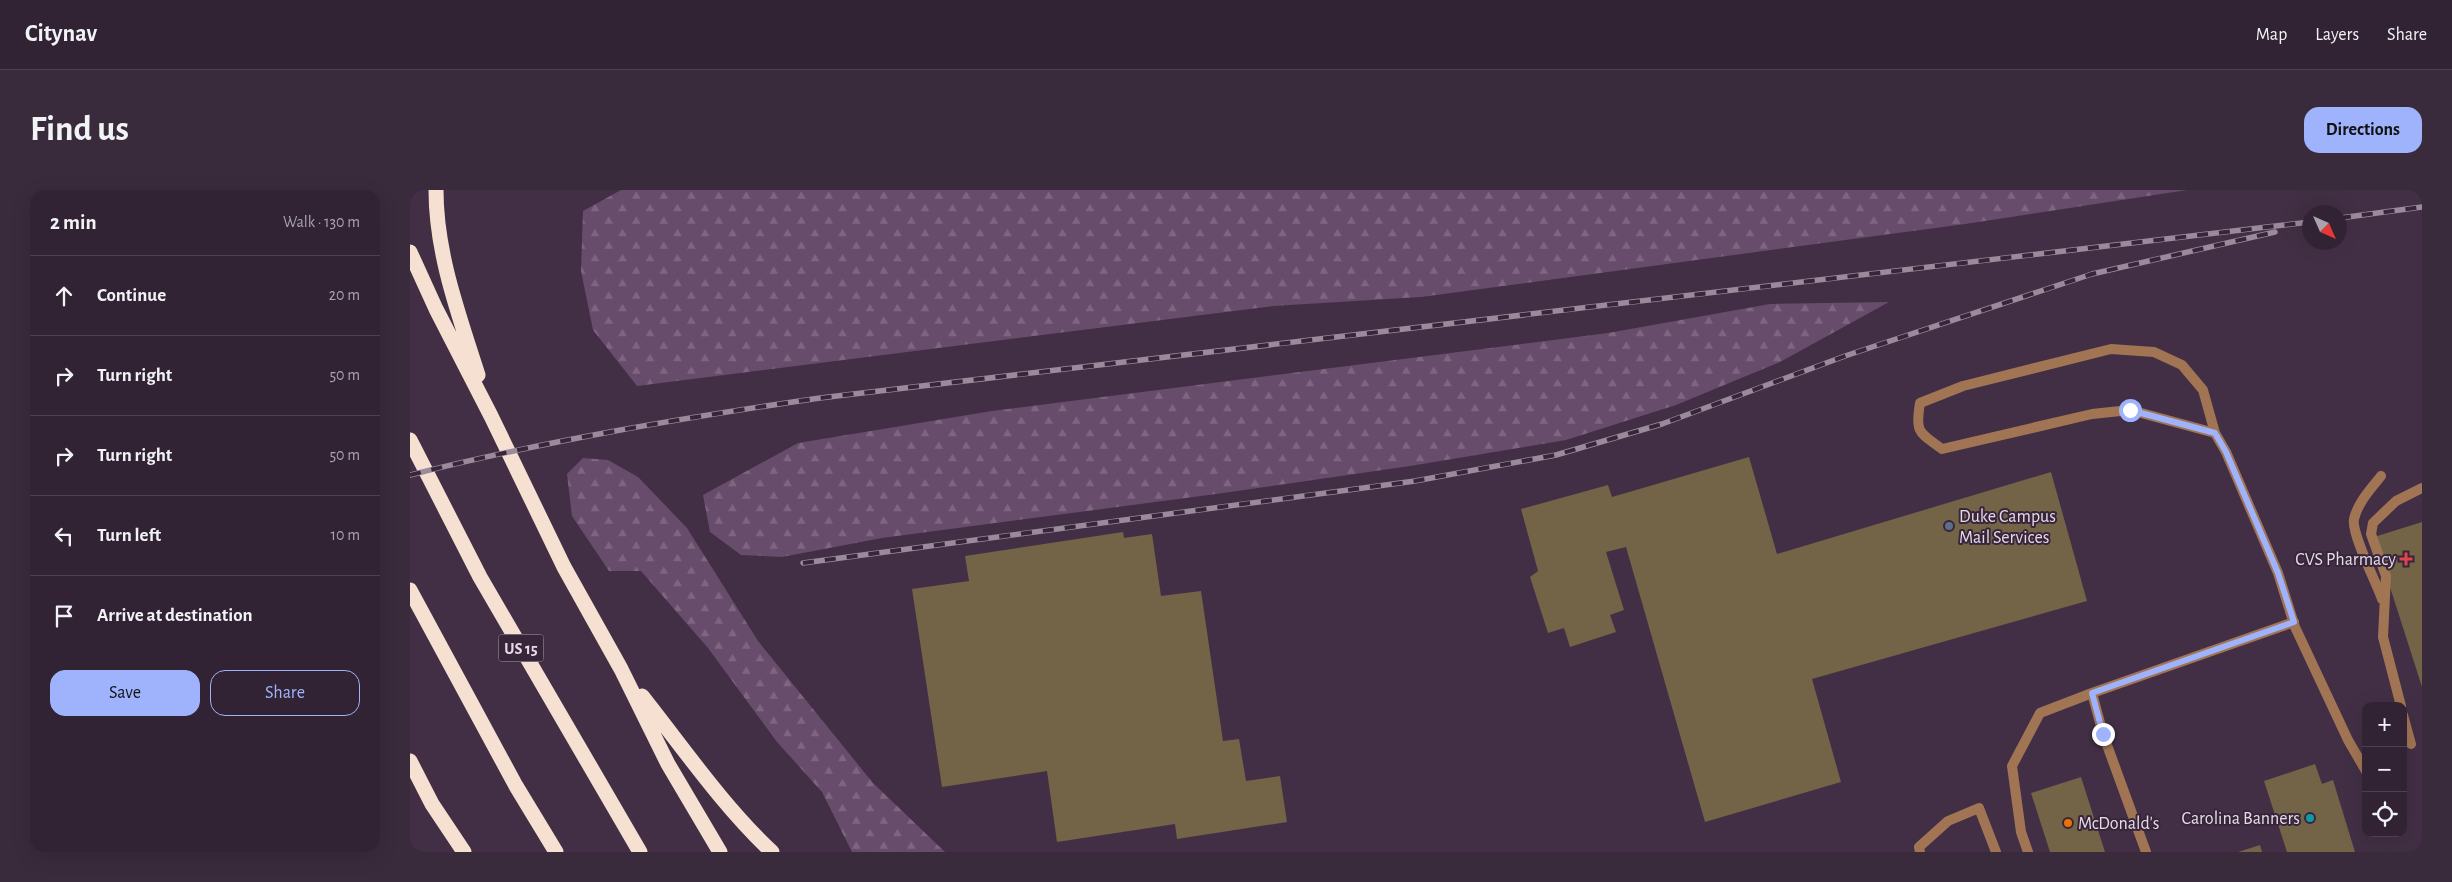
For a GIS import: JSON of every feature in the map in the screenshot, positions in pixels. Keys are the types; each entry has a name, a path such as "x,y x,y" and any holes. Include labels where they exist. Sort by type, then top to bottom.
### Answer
{"highway":[{"path":"436,190 436,209 442,253 491,416"},
{"path":"410,252 436,309 491,416 564,567 621,669 668,764 720,852"},
{"name":"US 15","path":"410,440 480,576 640,852"},
{"path":"410,590 516,786 556,852"},
{"path":"621,669 708,782 752,833 772,852"},
{"path":"410,761 432,804 451,852"},
{"path":"432,804 464,852"}],"lane":[{"path":"2215,433 2130,410 2092,414 1942,449 1922,435 1916,423 1920,403 1963,386 2111,349 2154,352 2182,365 2203,390 2215,433 2226,452 2278,573 2294,622 2348,740 2362,764"},
{"path":"2381,476 2362,500 2354,520 2356,537 2384,606"},
{"path":"2400,702 2383,637 2386,576 2372,534 2373,522 2396,501 2422,488"},
{"path":"2028,852 2021,832 2012,766 2040,713 2294,622"},
{"path":"2092,693 2103,734 2146,852"},
{"path":"2407,730 2411,744"},
{"path":"1920,852 1919,847 1948,821 1979,808 1996,852"}],"green space":[{"path":"621,190 2187,190 1965,224 1421,297 1273,306 637,386 593,330 581,271 583,211"},
{"path":"1889,302 1780,362 1676,405 1566,440 1410,466 1216,494 882,538 782,557 741,555 710,532 703,495 798,443 992,411 1608,333 1770,304"},
{"path":"583,458 608,460 638,477 687,528 758,641 873,783 945,852 852,852 822,792 777,742 708,648 641,571 609,571 572,516 567,474"}],"building":[{"path":"1749,457 1777,554 2051,472 2087,601 1812,679 1841,782 1705,822 1626,547 1606,552 1624,610 1610,615 1616,632 1570,647 1564,628 1548,633 1530,577 1538,571 1521,509 1608,485 1612,497"},
{"name":"CVS Pharmacy","path":"2422,522 2422,687 2374,537"},
{"path":"1123,532 1124,538 1152,534 1161,596 1201,591 1223,741 1239,739 1246,781 1280,776 1287,822 1177,839 1175,824 1057,842 1047,771 942,787 912,589 969,581 965,556"},
{"name":"Carolina Banners","path":"2315,764 2322,784 2333,780 2355,852 2287,852 2264,781"},
{"name":"McDonald's","path":"2081,777 2105,852 2050,852 2031,793"},
{"path":"2260,845 2262,852 2238,852"}],"railway":[{"path":"2347,217 2422,207"},
{"path":"410,475 512,451 614,431 820,398 2302,223"},
{"path":"803,563 1415,481 1556,455 1662,424 1845,356 2092,274 2275,232"}],"place":[{"name":"Duke Campus Mail Services","path":"1949,526"},
{"name":"CVS Pharmacy","path":"2406,559"},
{"name":"Carolina Banners","path":"2310,818"},
{"name":"McDonald's","path":"2068,823"}],"route":[{"path":"2103,734 2092,693 2294,622 2278,573 2249,502 2215,433 2162,417 2130,410"}]}
